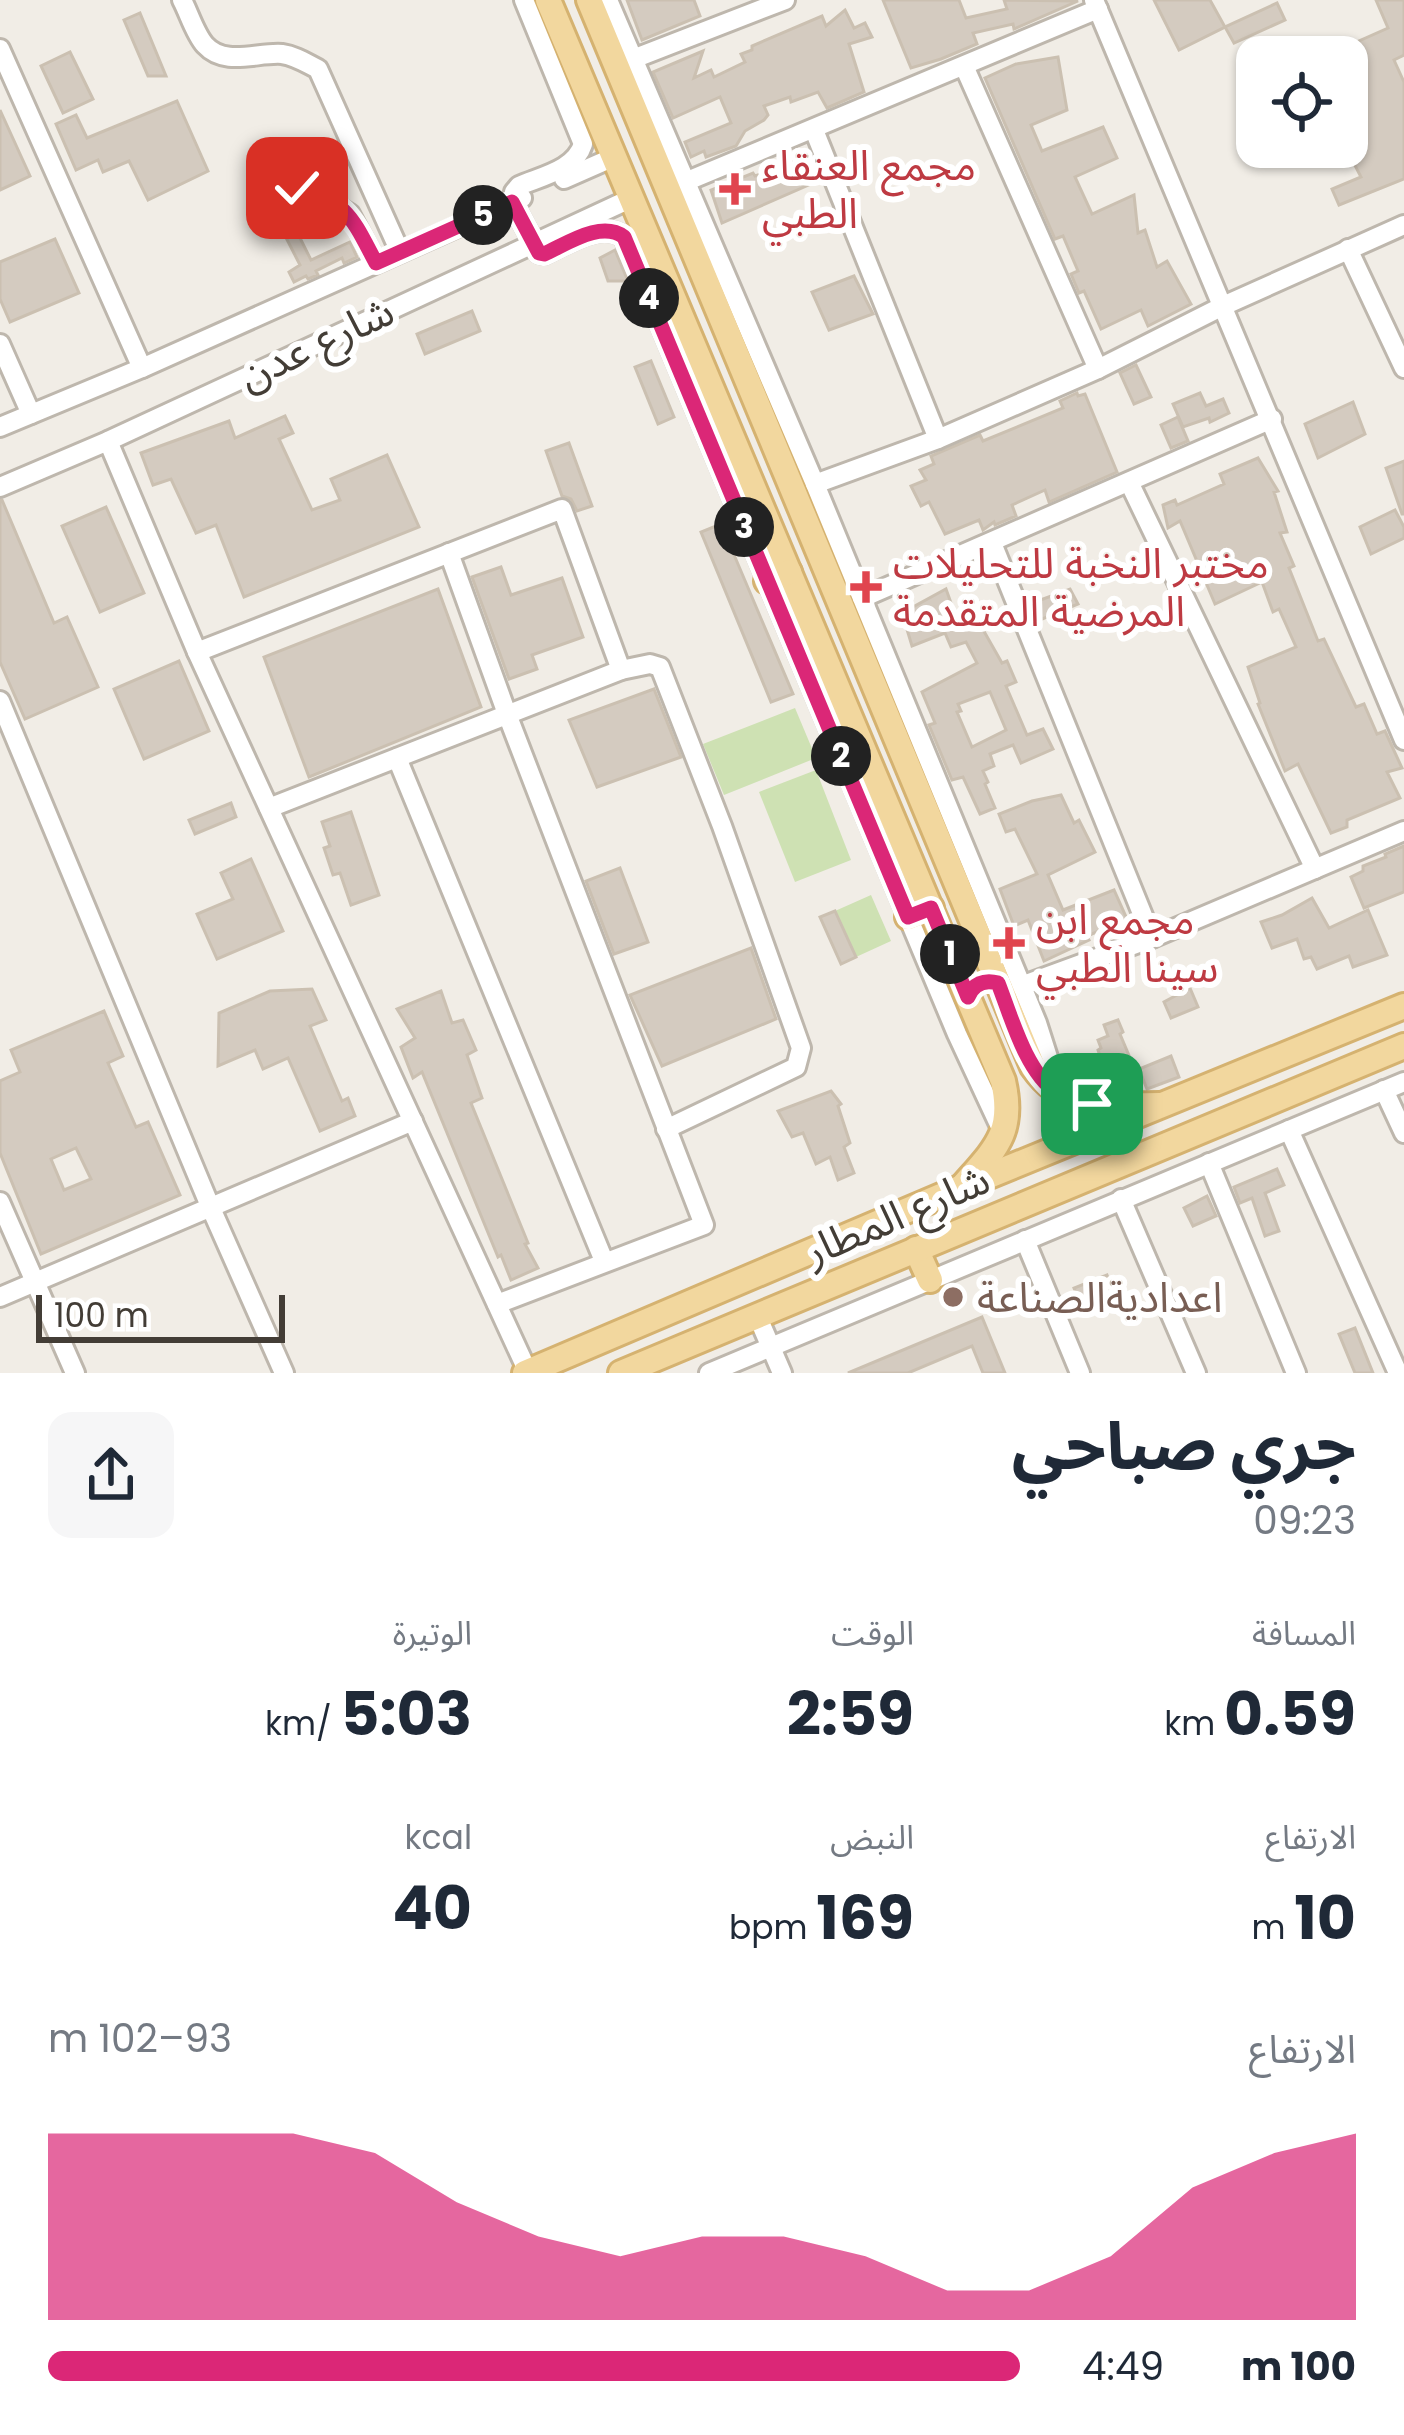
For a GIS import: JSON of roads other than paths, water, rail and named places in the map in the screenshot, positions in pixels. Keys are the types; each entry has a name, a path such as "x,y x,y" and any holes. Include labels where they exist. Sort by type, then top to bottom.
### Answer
{"main road":[{"path":"548,0 632,198 778,576 919,913 952,958 1003,1081 1008,1102 1003,1133 962,1186"},
{"path":"589,0 675,175 884,683 980,942 1009,984 1033,1067 1060,1095 1092,1104 1160,1105"},
{"path":"952,958 969,958 980,942"},
{"path":"968,997 980,983 1009,984"},
{"name":"شارع المطار","path":"527,1372 962,1186 1404,1006"},
{"name":"شارع المطار","path":"621,1373 1404,1046"},
{"path":"916,1249 930,1280"},
{"path":"641,1324 641,1346 657,1359"},
{"path":"568,1354 579,1360 586,1373"}],"street":[{"path":"182,0 205,45 223,55 294,56 318,70 400,252"},
{"path":"524,0 583,144 570,164 519,186 512,202 537,252 544,254 602,230 624,237 778,576"},
{"path":"608,0 675,175 862,598 884,683 1009,984 1152,938 1404,831"},
{"path":"633,59 763,4 784,0"},
{"path":"675,175 814,130 1096,5 1404,740"},
{"path":"0,49 142,368"},
{"path":"964,66 1098,369"},
{"path":"814,130 938,439"},
{"name":"شارع عدن","path":"0,427 614,157"},
{"path":"265,195 297,188 350,214 376,263"},
{"name":"شارع عدن","path":"0,487 632,198"},
{"path":"815,484 938,439 1098,369 1223,306 1404,225"},
{"path":"1348,249 1404,368"},
{"path":"0,344 32,414"},
{"path":"862,598 1272,419"},
{"path":"108,441 197,652 527,1372"},
{"path":"1130,482 1315,869"},
{"path":"197,652 562,509 621,670"},
{"path":"992,543 1152,938"},
{"path":"449,554 704,1225 497,1304"},
{"path":"268,808 621,670 650,664 660,667 801,1048 796,1067 666,1129"},
{"path":"0,701 284,1373"},
{"path":"397,758 604,1262"},
{"path":"919,913 957,1034 1003,1133"},
{"path":"709,1373 1404,1082"},
{"path":"1384,1090 1404,1133"},
{"path":"0,1297 412,1121"},
{"path":"1289,1130 1398,1373"},
{"path":"1209,1163 1296,1373"},
{"path":"1121,1199 1196,1373"},
{"path":"0,1202 75,1373"},
{"path":"1025,1240 1080,1373"},
{"path":"757,1315 782,1373"}],"place":[{"name":"مجمع العنقاء الطبي","path":"735,189"},
{"name":"مختبر النخبة للتحليلات المرضية المتقدمة","path":"866,587"},
{"name":"مجمع ابن سينا الطبي","path":"1009,943"},
{"name":"اعداديةالصناعة","path":"953,1297"}]}
